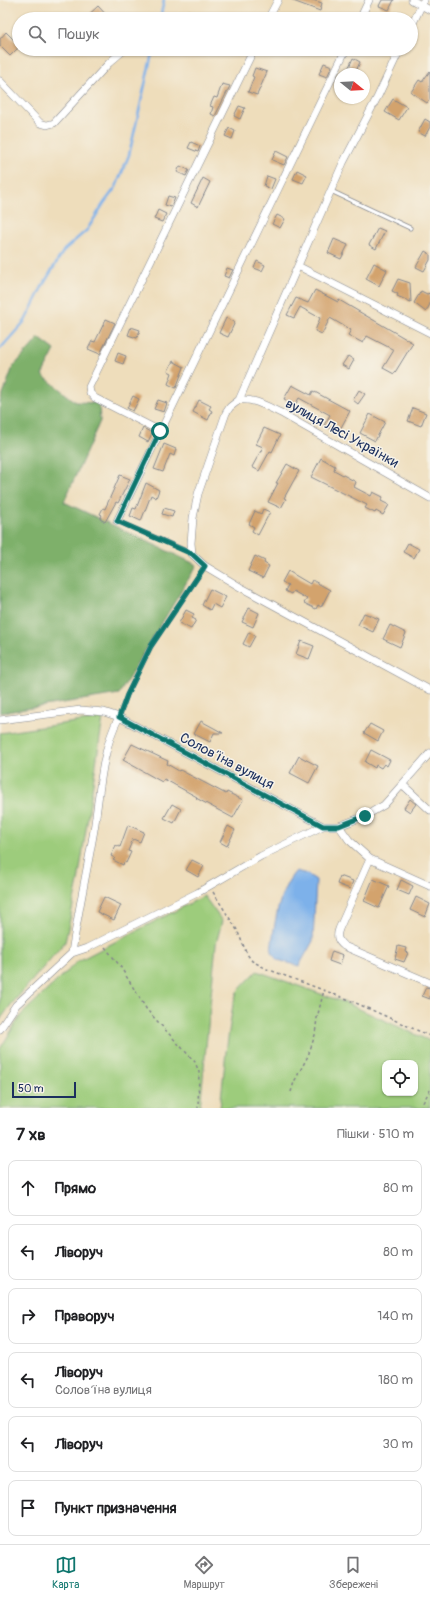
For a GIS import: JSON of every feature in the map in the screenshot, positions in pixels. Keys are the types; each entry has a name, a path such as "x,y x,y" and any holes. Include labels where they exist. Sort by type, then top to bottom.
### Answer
{"street":[{"path":"272,12 278,0"},
{"path":"363,12 369,0"},
{"path":"412,0 423,2 430,10"},
{"path":"418,12 423,2"},
{"path":"0,81 40,123 47,126 51,125 64,114 117,56"},
{"path":"160,431 95,398 90,393 89,387 251,56"},
{"path":"117,521 343,56"},
{"path":"397,56 330,190 239,400 230,407 226,413 198,494 193,518 191,543 192,554 205,566 240,587 430,690"},
{"path":"298,266 430,333"},
{"name":"вулиця Лесі Українки","path":"239,400 246,399 259,403 281,413 430,498"},
{"name":"Соловʼїна вулиця","path":"0,720 81,710 104,712 119,717 323,826"},
{"path":"72,953 94,829 99,790 109,740 119,717"},
{"path":"0,1029 16,1005 72,953 100,941 209,886 261,856 323,826 339,826 365,816 384,805 430,753"},
{"path":"403,785 430,810"},
{"path":"339,826 350,840 370,859 430,886"},
{"path":"370,859 337,934 338,940 344,946 430,983"}],"lane":[{"path":"330,190 410,228"},
{"path":"117,521 192,554"},
{"path":"119,717 127,695 151,646 205,566"}],"path":[{"path":"209,886 237,930 247,954 252,961 267,969 347,998 430,1036"},
{"path":"100,941 120,966 147,1010 194,1062 199,1072 198,1108"},
{"path":"291,1092 294,1082 308,1056 315,1035 317,1018 324,990"},
{"path":"420,1108 430,1090"}],"green space":[{"path":"39,338 55,350 42,375 76,402 99,403 100,421 64,502 197,565 119,694 0,713 0,402 13,367"},
{"path":"103,718 78,882 65,942 10,1006 0,1020 0,733"},
{"path":"204,896 222,921 216,944 200,1108 0,1108 0,1049 21,1015 78,961"},
{"path":"257,971 346,1003 430,1041 430,1108 220,1108 233,1004 237,992"}],"water":[{"path":"296,871 307,874 316,880 313,941 299,966 278,960 271,952 275,920 281,898 290,879"}],"building":[{"path":"313,0 322,3 320,11 293,1"},
{"path":"382,0 394,0 389,10 379,6"},
{"path":"98,6 104,12 92,12"},
{"path":"6,32 12,38 12,54 10,56 0,46 0,39"},
{"path":"353,58 360,62 357,68 349,67"},
{"path":"324,63 332,66 327,77 319,74"},
{"path":"255,68 267,72 257,95 248,92 254,77 252,76"},
{"path":"430,71 430,99 427,103 411,92 419,80 422,82"},
{"path":"222,84 230,86 215,116 211,114 213,107 210,106 214,97 217,98"},
{"path":"393,99 407,107 399,120 385,112"},
{"path":"239,106 245,108 240,119 234,116"},
{"path":"425,119 430,122 430,127 425,136 418,132"},
{"path":"229,128 235,131 232,139 225,136"},
{"path":"191,142 200,146 198,152 188,148"},
{"path":"276,151 288,157 284,165 272,160"},
{"path":"180,166 189,170 186,176 177,172"},
{"path":"297,170 307,175 303,183 293,179"},
{"path":"267,176 275,179 271,189 264,186"},
{"path":"203,178 210,182 198,207 191,203"},
{"path":"168,196 175,198 171,207 165,205"},
{"path":"158,210 166,214 162,222 154,219"},
{"path":"277,215 285,219 280,228 272,224"},
{"path":"378,228 385,231 376,249 369,245"},
{"path":"334,239 348,245 341,259 328,253"},
{"path":"425,251 430,254 430,260 424,271 416,267"},
{"path":"257,261 265,265 262,271 254,268"},
{"path":"374,263 387,270 379,286 366,279"},
{"path":"227,268 233,270 229,278 224,276"},
{"path":"398,279 410,283 411,302 397,296 398,294 392,291"},
{"path":"315,290 338,302 339,300 413,343 394,374 383,368 394,350 367,336 363,343 348,335 351,330 330,318 322,334 315,331 320,318 300,307 294,318 287,315 296,298 308,303"},
{"path":"421,291 427,294 430,293 430,304 426,312 414,303"},
{"path":"226,318 235,322 228,337 219,333"},
{"path":"106,319 115,323 100,354 88,349 92,341 95,342"},
{"path":"131,327 140,330 137,338 128,335"},
{"path":"118,353 126,356 123,364 115,361"},
{"path":"348,356 354,360 349,369 342,365"},
{"path":"173,361 184,367 176,388 168,384 172,373 168,371"},
{"path":"292,385 311,395 313,391 350,411 338,433 324,425 330,415 299,398 295,405 284,399"},
{"path":"359,390 365,394 358,404 353,400"},
{"path":"133,396 139,399 133,411 127,408"},
{"path":"158,400 167,403 164,412 154,409"},
{"path":"199,400 211,406 209,409 212,411 208,420 193,412"},
{"path":"413,408 426,413 421,426 408,421"},
{"path":"370,414 385,422 375,441 360,433"},
{"path":"143,428 152,433 148,442 139,437"},
{"path":"264,428 280,435 272,452 270,451 259,471 252,467 263,447 256,444"},
{"path":"164,444 176,449 174,456 170,454 163,472 154,469"},
{"path":"321,458 335,466 334,470 356,482 354,487 371,496 373,492 383,497 381,501 389,505 383,515 365,508 367,505 311,477"},
{"path":"287,464 299,471 284,498 286,499 281,508 268,502 278,483 276,483"},
{"path":"120,475 130,479 118,503 116,502 105,522 100,519 102,515 100,514 103,508 105,509"},
{"path":"146,483 159,490 156,498 151,495 141,521 130,516 133,508 136,509"},
{"path":"164,508 174,511 172,517 162,514"},
{"path":"263,509 270,512 258,535 252,531 254,527 249,524 255,511 261,514"},
{"path":"408,543 419,549 414,558 403,552"},
{"path":"255,556 265,561 264,563 269,566 263,578 248,571"},
{"path":"288,571 310,584 312,580 330,590 321,607 318,605 316,609 304,603 307,599 293,591 291,594 285,591 288,585 282,582"},
{"path":"210,589 226,597 220,608 213,604 210,610 202,605"},
{"path":"249,608 259,613 253,627 242,622"},
{"path":"186,610 194,614 192,618 196,620 191,629 179,623"},
{"path":"364,613 379,619 373,632 358,625"},
{"path":"390,625 406,633 400,647 383,639"},
{"path":"249,632 255,636 249,647 243,644"},
{"path":"301,641 314,646 309,659 296,654"},
{"path":"201,721 223,733 214,733 210,742 194,734"},
{"path":"370,724 383,731 378,741 364,733"},
{"path":"132,744 168,761 167,764 179,771 180,770 226,794 227,792 243,800 233,818 164,779 162,782 123,760"},
{"path":"371,750 390,760 387,766 384,764 381,768 376,765 375,768 365,762"},
{"path":"299,756 318,766 309,783 290,773"},
{"path":"410,799 416,804 410,812 404,808"},
{"path":"172,804 181,809 174,823 164,818"},
{"path":"128,825 144,832 140,842 133,839 128,851 131,852 126,863 124,862 123,865 113,860 115,858 111,856 116,845 120,847"},
{"path":"228,826 235,830 227,846 220,842"},
{"path":"192,860 204,866 198,877 186,870"},
{"path":"340,876 353,881 350,889 337,884"},
{"path":"373,879 389,886 379,908 364,901"},
{"path":"401,880 413,886 409,895 397,890"},
{"path":"104,897 121,905 114,920 97,912"},
{"path":"416,897 430,904 425,917 410,910"},
{"path":"398,946 406,948 405,952 408,953 404,962 395,959"},
{"path":"332,951 343,955 340,965 329,961"},
{"path":"426,987 430,988 430,999 422,996"}],"waterway":[{"path":"161,12 164,0"},
{"path":"0,349 25,321 43,285 64,250 87,230 116,187 129,155 151,56"}],"route":[{"path":"160,431 117,521 192,554 205,566 151,646 127,695 119,717 323,826 339,826 365,816"}]}
